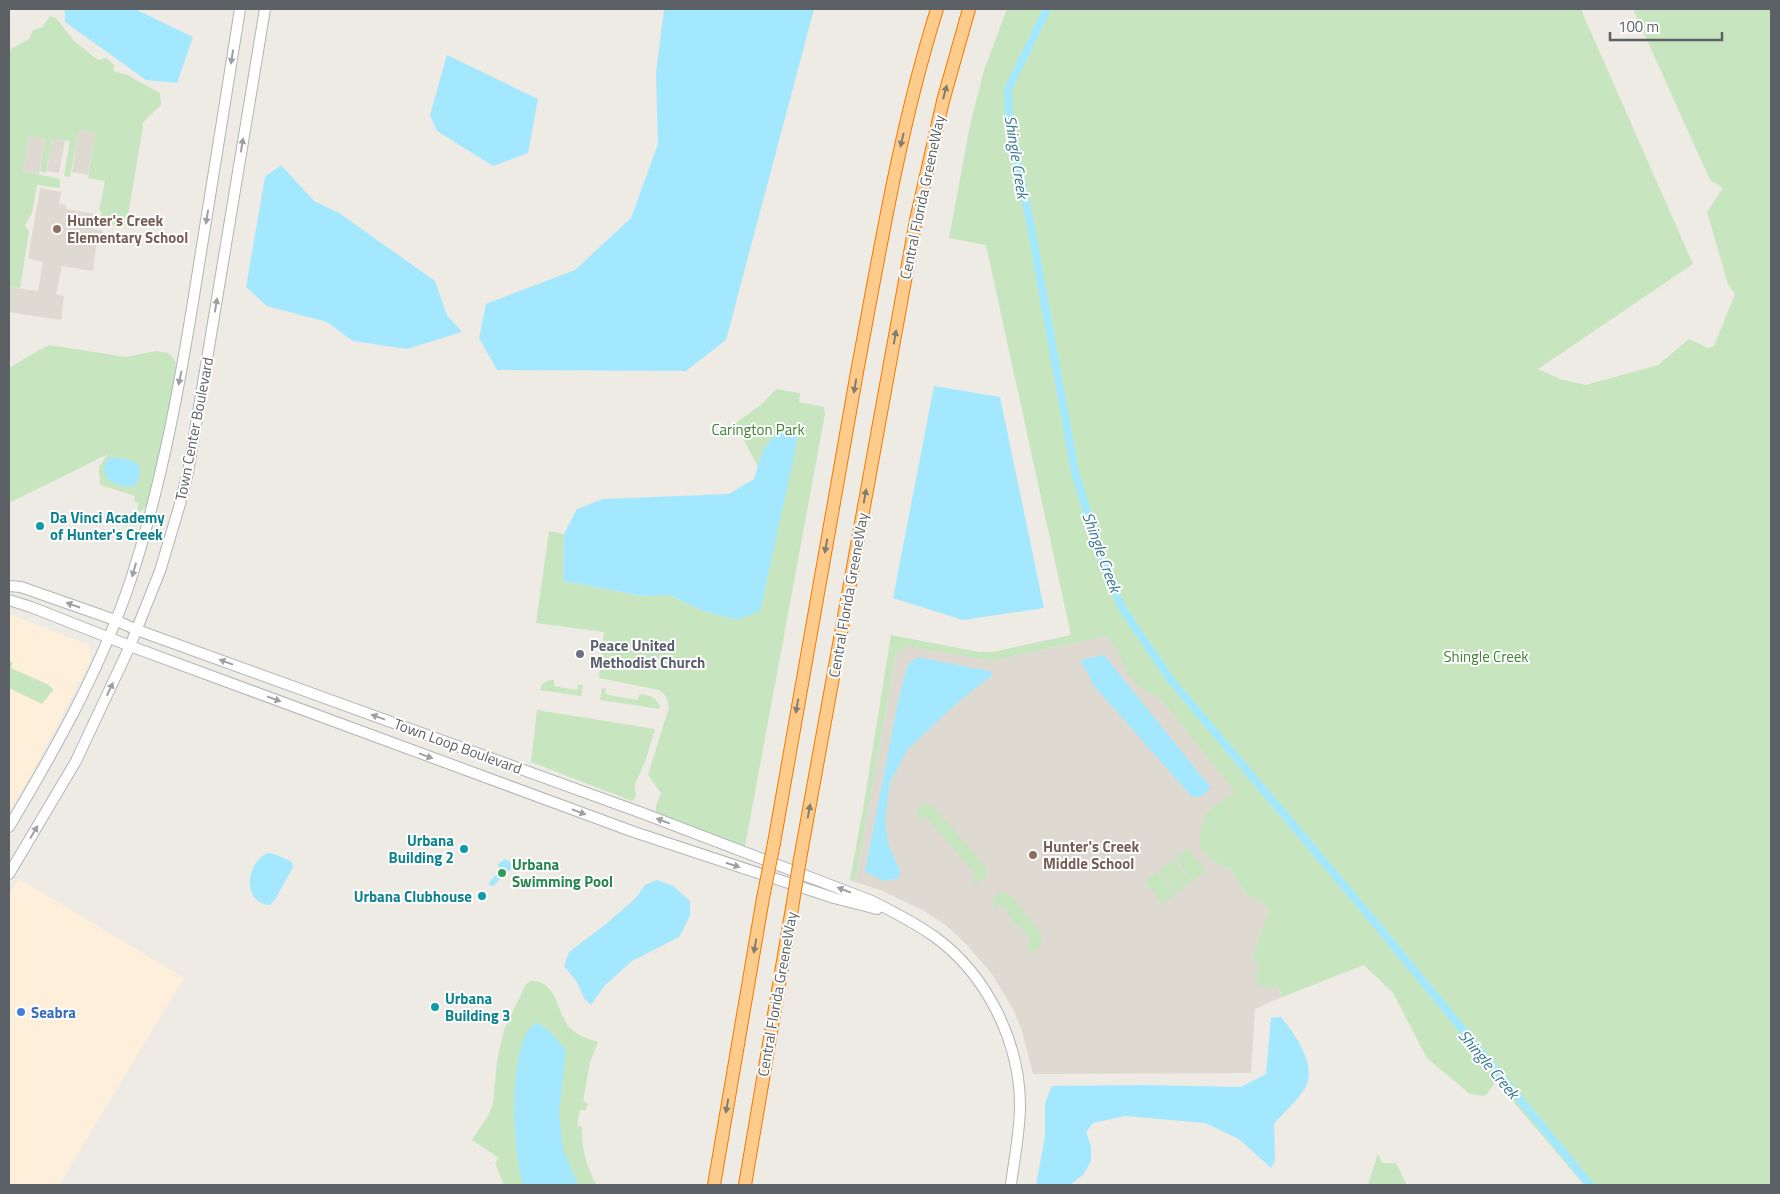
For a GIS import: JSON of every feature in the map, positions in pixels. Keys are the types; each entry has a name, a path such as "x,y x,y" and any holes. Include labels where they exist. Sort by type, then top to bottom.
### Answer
{"highway":[{"name":"Central Florida GreeneWay","path":"714,1185 818,588 890,199 913,94 937,9"},
{"name":"Central Florida GreeneWay","path":"745,1185 800,859 916,220 941,109 969,9"}],"street":[{"name":"Town Center Boulevard","path":"9,828 65,730 109,637 132,576 158,482 182,370 240,9"},
{"name":"Town Center Boulevard","path":"9,874 76,761 130,646 160,571 188,472 265,9"},
{"name":"Town Loop Boulevard","path":"9,586 116,620 137,630 632,809 872,901 904,917 936,938 961,960 979,983 1003,1024 1017,1074 1020,1104 1019,1127 1011,1185"},
{"name":"Town Loop Boulevard","path":"9,600 634,832 834,898 904,917"}],"shaded area":[{"path":"79,130 95,133 88,175 72,172"},
{"path":"29,136 45,139 39,174 23,171"},
{"path":"52,138 65,141 59,173 47,171"},
{"path":"40,188 61,192 59,204 66,205 66,209 96,214 93,229 101,230 103,233 103,236 97,240 93,271 62,266 56,294 64,296 61,320 9,312 9,287 38,291 43,262 28,258"},
{"path":"9,614 89,645 91,660 31,775 9,811"},
{"name":"Hunter's Creek Middle School","path":"1107,636 1236,791 1207,812 1214,863 1229,868 1246,894 1258,900 1269,909 1252,957 1273,977 1282,997 1255,1009 1251,1073 1033,1074 1022,1031 1013,1009 992,974 966,944 947,926 926,912 883,891 855,882 896,654 908,646 992,661"},
{"path":"18,878 184,978 59,1185 9,1185 9,895"}],"green space":[{"name":"Shingle Creek","path":"1007,9 1582,9 1693,264 1538,369 1560,379 1586,385 1658,365 1689,339 1708,348 1714,346 1735,294 1728,284 1707,212 1723,188 1710,180 1633,9 1771,9 1771,1185 1584,1185 1496,1081 1487,1094 1483,1096 1470,1094 1427,1058 1393,993 1364,965 1282,997 1278,987 1269,988 1258,985 1256,976 1259,964 1252,957 1269,909 1258,900 1246,894 1229,868 1214,863 1201,848 1199,834 1207,812 1235,791 1158,696 1147,692 1132,679 1107,636 992,661 908,646 896,654 855,882 850,880 891,635 979,652 992,652 1071,635 986,245 949,238 970,125 984,70"},
{"path":"50,16 56,18 74,41 98,60 106,58 114,65 113,71 127,75 160,93 161,105 142,124 126,226 119,228 118,224 114,226 108,219 101,217 102,212 99,211 105,181 88,178 95,133 79,130 70,177 64,176 70,141 52,139 46,173 40,171 45,139 29,136 23,171 60,179 60,188 37,185 32,213 25,225 29,232 20,288 9,287 9,50 29,39 33,30 43,27"},
{"path":"49,345 126,357 156,351 169,353 175,361 176,367 170,401 149,500 141,511 136,513 139,503 134,501 135,496 101,485 99,467 108,454 9,503 9,368"},
{"name":"Carington Park","path":"776,389 800,393 799,402 824,407 825,414 744,852 656,818 656,806 661,793 648,775 669,707 666,696 659,690 599,678 604,632 536,623 549,531 564,534 563,581 642,596 669,595 703,611 737,620 763,450 758,467 735,423 761,405"},
{"path":"9,661 13,663 11,668 54,689 42,704 9,688"},
{"path":"554,680 554,686 577,690 578,685 583,685 581,696 540,690 542,684"},
{"path":"602,688 606,688 605,693 608,695 638,700 639,694 650,696 658,702 660,709 600,700"},
{"path":"537,710 655,729 646,759 635,784 635,799 632,801 531,762"},
{"path":"926,803 933,806 986,867 987,874 985,878 976,883 971,880 975,874 925,816 919,819 917,814 918,808"},
{"path":"1188,848 1206,871 1192,881 1175,858"},
{"path":"1173,860 1191,882 1177,893 1160,870"},
{"path":"1158,871 1176,894 1162,904 1145,881"},
{"path":"1003,892 1010,895 1041,933 1042,940 1040,945 1032,954 1027,946 1032,941 1017,924 1012,927 1010,926 1014,921 1000,904 994,907 995,897"},
{"path":"531,981 540,982 547,986 572,1030 581,1036 598,1042 590,1062 583,1102 588,1103 586,1110 580,1110 577,1126 582,1127 585,1157 596,1185 504,1185 495,1163 499,1158 472,1140 489,1114 493,1104 497,1061 504,1030 526,984"},
{"path":"1378,1153 1382,1163 1396,1163 1407,1185 1368,1185"}],"water":[{"path":"65,9 135,9 193,37 177,83 146,80 65,22"},
{"path":"664,9 814,9 726,340 686,371 497,370 479,338 486,304 575,270 631,218 658,144 656,73"},
{"path":"447,55 538,99 528,153 493,166 437,131 430,115"},
{"path":"281,165 314,201 339,213 435,281 447,315 462,332 407,349 353,341 327,322 267,306 246,287 265,177"},
{"path":"934,386 1000,397 1044,608 963,620 893,598"},
{"path":"777,433 798,433 760,611 737,620 703,611 669,595 642,596 563,581 564,534 577,509 603,499 729,494 754,479 763,450"},
{"path":"109,458 126,459 138,465 140,472 136,485 130,487 123,486 110,481 104,471"},
{"path":"1104,655 1211,788 1202,796 1192,797 1095,687 1080,660"},
{"path":"918,657 993,672 990,677 958,702 908,749 890,782 885,819 888,844 899,868 900,878 884,881 865,872 899,697 908,664"},
{"path":"269,853 292,862 293,867 276,898 270,905 260,902 254,897 250,880 256,863"},
{"name":"Urbana Swimming Pool","path":"505,859 513,867 493,886 490,886 489,883 499,871 498,864"},
{"path":"657,880 673,886 690,901 690,916 679,937 632,961 604,986 591,1005 584,998 577,982 564,966 569,952 635,899 645,885"},
{"path":"1281,1017 1298,1041 1307,1060 1309,1070 1308,1079 1302,1093 1274,1124 1275,1161 1271,1168 1239,1139 1205,1123 1125,1116 1093,1123 1086,1132 1091,1146 1091,1161 1084,1174 1070,1185 1036,1185 1045,1136 1045,1103 1052,1086 1241,1087 1266,1074 1271,1018"},
{"path":"536,1022 551,1032 566,1051 559,1114 563,1149 578,1185 523,1185 515,1130 515,1087 521,1048 526,1034"}],"waterway":[{"name":"Shingle Creek","path":"1047,9 1008,89 1009,122 1030,222 1075,472 1101,558 1122,608 1170,679 1372,919 1590,1185"}],"place":[{"name":"Hunter's Creek Elementary School","path":"57,229"},
{"name":"Da Vinci Academy of Hunter's Creek","path":"40,526"},
{"name":"Peace United Methodist Church","path":"580,654"},
{"name":"Urbana Building 2","path":"464,849"},
{"name":"Hunter's Creek Middle School","path":"1033,855"},
{"name":"Urbana Swimming Pool","path":"502,873"},
{"name":"Urbana Clubhouse","path":"482,896"},
{"name":"Urbana Building 3","path":"435,1007"},
{"name":"Seabra","path":"21,1012"}]}
